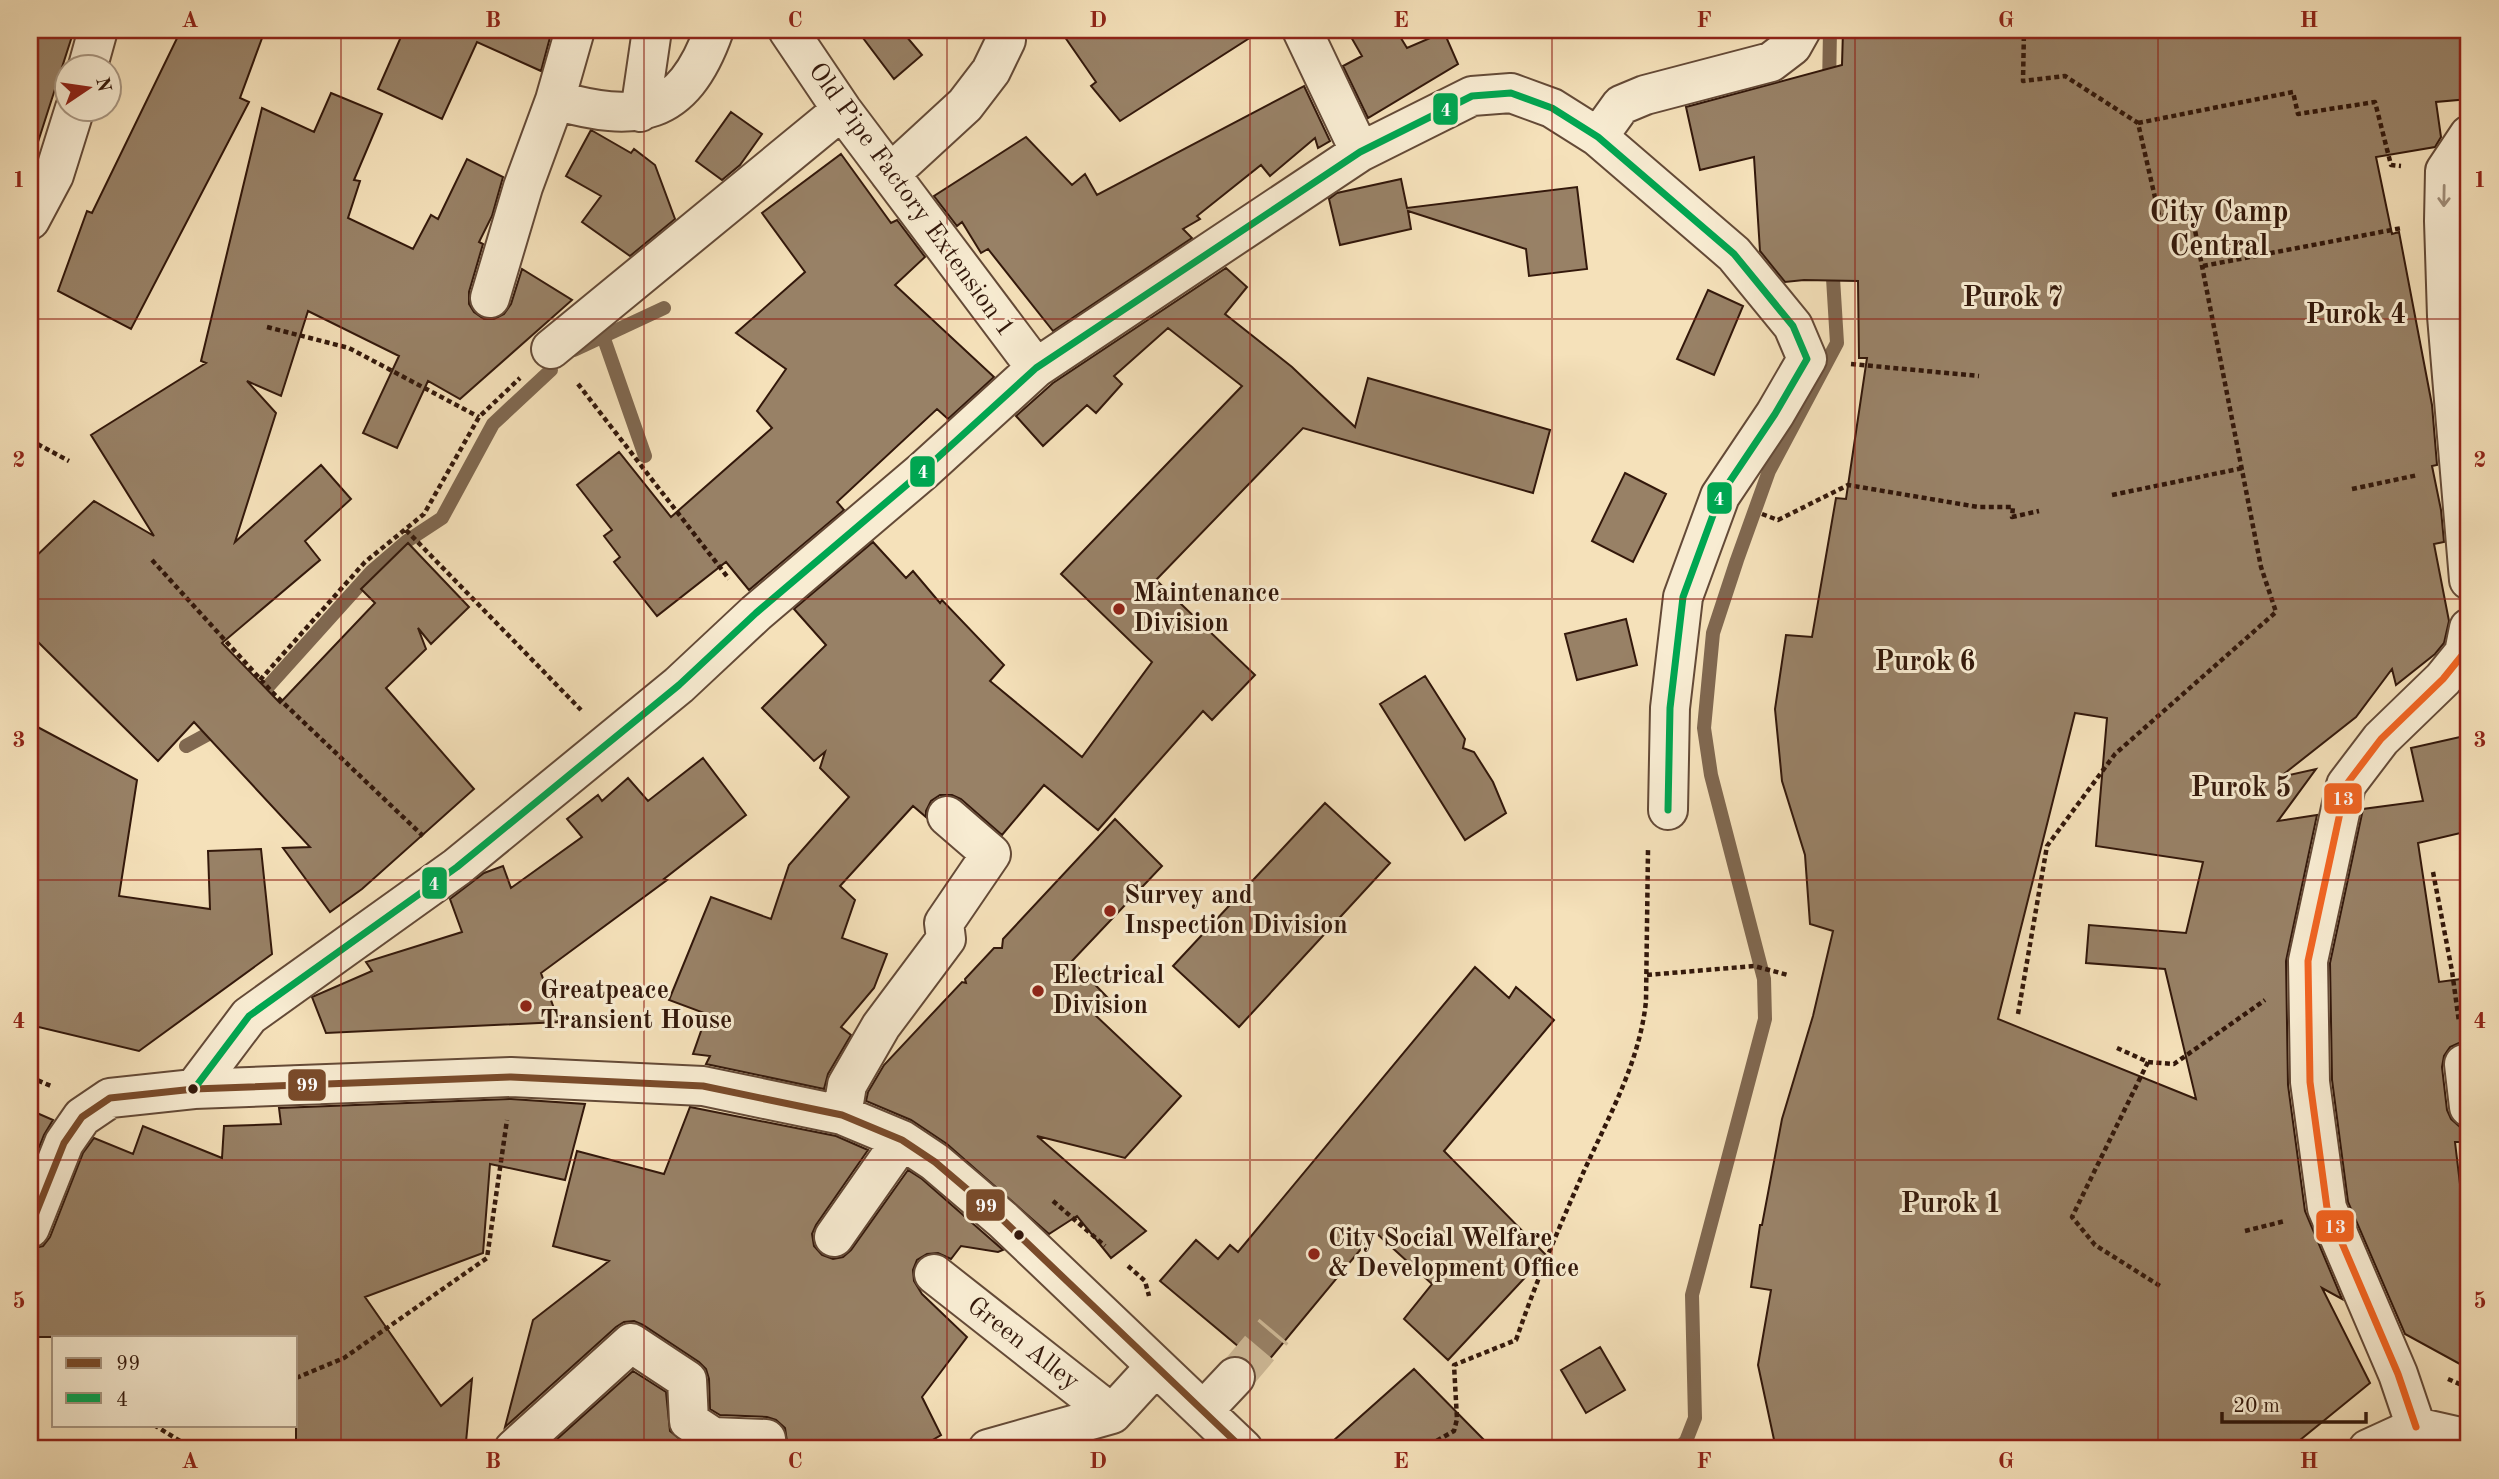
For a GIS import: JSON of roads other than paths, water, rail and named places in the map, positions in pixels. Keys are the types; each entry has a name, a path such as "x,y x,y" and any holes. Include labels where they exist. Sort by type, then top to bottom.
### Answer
{"street":[{"path":"92,52 98,30"},
{"path":"490,298 523,187 555,100 575,30"},
{"path":"640,112 652,30"},
{"path":"555,100 590,110 640,112 660,106 683,87 714,30"},
{"name":"Old Pipe Factory Extension 1","path":"788,30 842,110 1036,368"},
{"path":"1302,30 1360,152"},
{"path":"1598,137 1621,105 1645,95 1771,62 1793,46 1801,30"},
{"path":"890,174 965,105 991,71 1006,40"},
{"path":"194,1089 249,1016 457,867 679,684 756,613 923,471 1036,368 1360,152 1472,96 1511,93 1552,108 1598,137 1734,254 1793,326 1807,359 1775,414 1720,496 1683,597 1670,708 1668,810"},
{"path":"551,349 842,110"},
{"path":"30,220 54,175 71,122"},
{"path":"2469,135 2445,172 2447,316 2469,580"},
{"path":"2416,1427 2398,1374 2327,1208 2310,1082 2308,961 2346,785 2381,739 2444,679 2464,653 2469,628"},
{"path":"842,1115 847,1085 881,1026 946,939 944,923 991,854 947,816"},
{"path":"2464,1064 2469,1107"},
{"path":"30,1228 64,1143 82,1117 110,1098 194,1089 511,1077 703,1086 842,1115 902,1140 934,1162 1003,1220 1243,1449"},
{"path":"834,1237 902,1140"},
{"name":"Green Alley","path":"934,1274 1112,1414"},
{"path":"514,1449 631,1343 687,1380 689,1421 713,1437 766,1439 767,1449"},
{"path":"988,1449 1112,1414 1156,1366"},
{"path":"1203,1411 1235,1377"},
{"path":"2368,1449 2416,1427 2469,1439"}],"waterway":[{"path":"1829,88 1830,30"},
{"path":"1678,1449 1686,1441 1695,1418 1692,1295 1765,1019 1764,979 1711,775 1704,728 1713,633 1769,471 1837,343 1832,262"},
{"path":"574,350 664,308"},
{"path":"603,336 645,456"},
{"path":"254,702 372,571 407,541 442,518 493,424 551,370"},
{"path":"186,746 221,727"}],"tunnel":[{"path":"1235,1377 1274,1331"}],"place":[{"name":"Maintenance Division","path":"1119,609"},
{"name":"Survey and Inspection Division","path":"1110,911"},
{"name":"Electrical Division","path":"1038,991"},
{"name":"Greatpeace Transient House","path":"526,1006"},
{"name":"City Social Welfare & Development Office","path":"1314,1254"}],"district":[{"name":"City Camp Central","path":"2219,230"},
{"name":"Purok 7","path":"2013,299"},
{"name":"Purok 4","path":"2356,316"},
{"name":"Purok 6","path":"1925,663"},
{"name":"Purok 5","path":"2241,789"},
{"name":"Purok 1","path":"1951,1205"}]}
